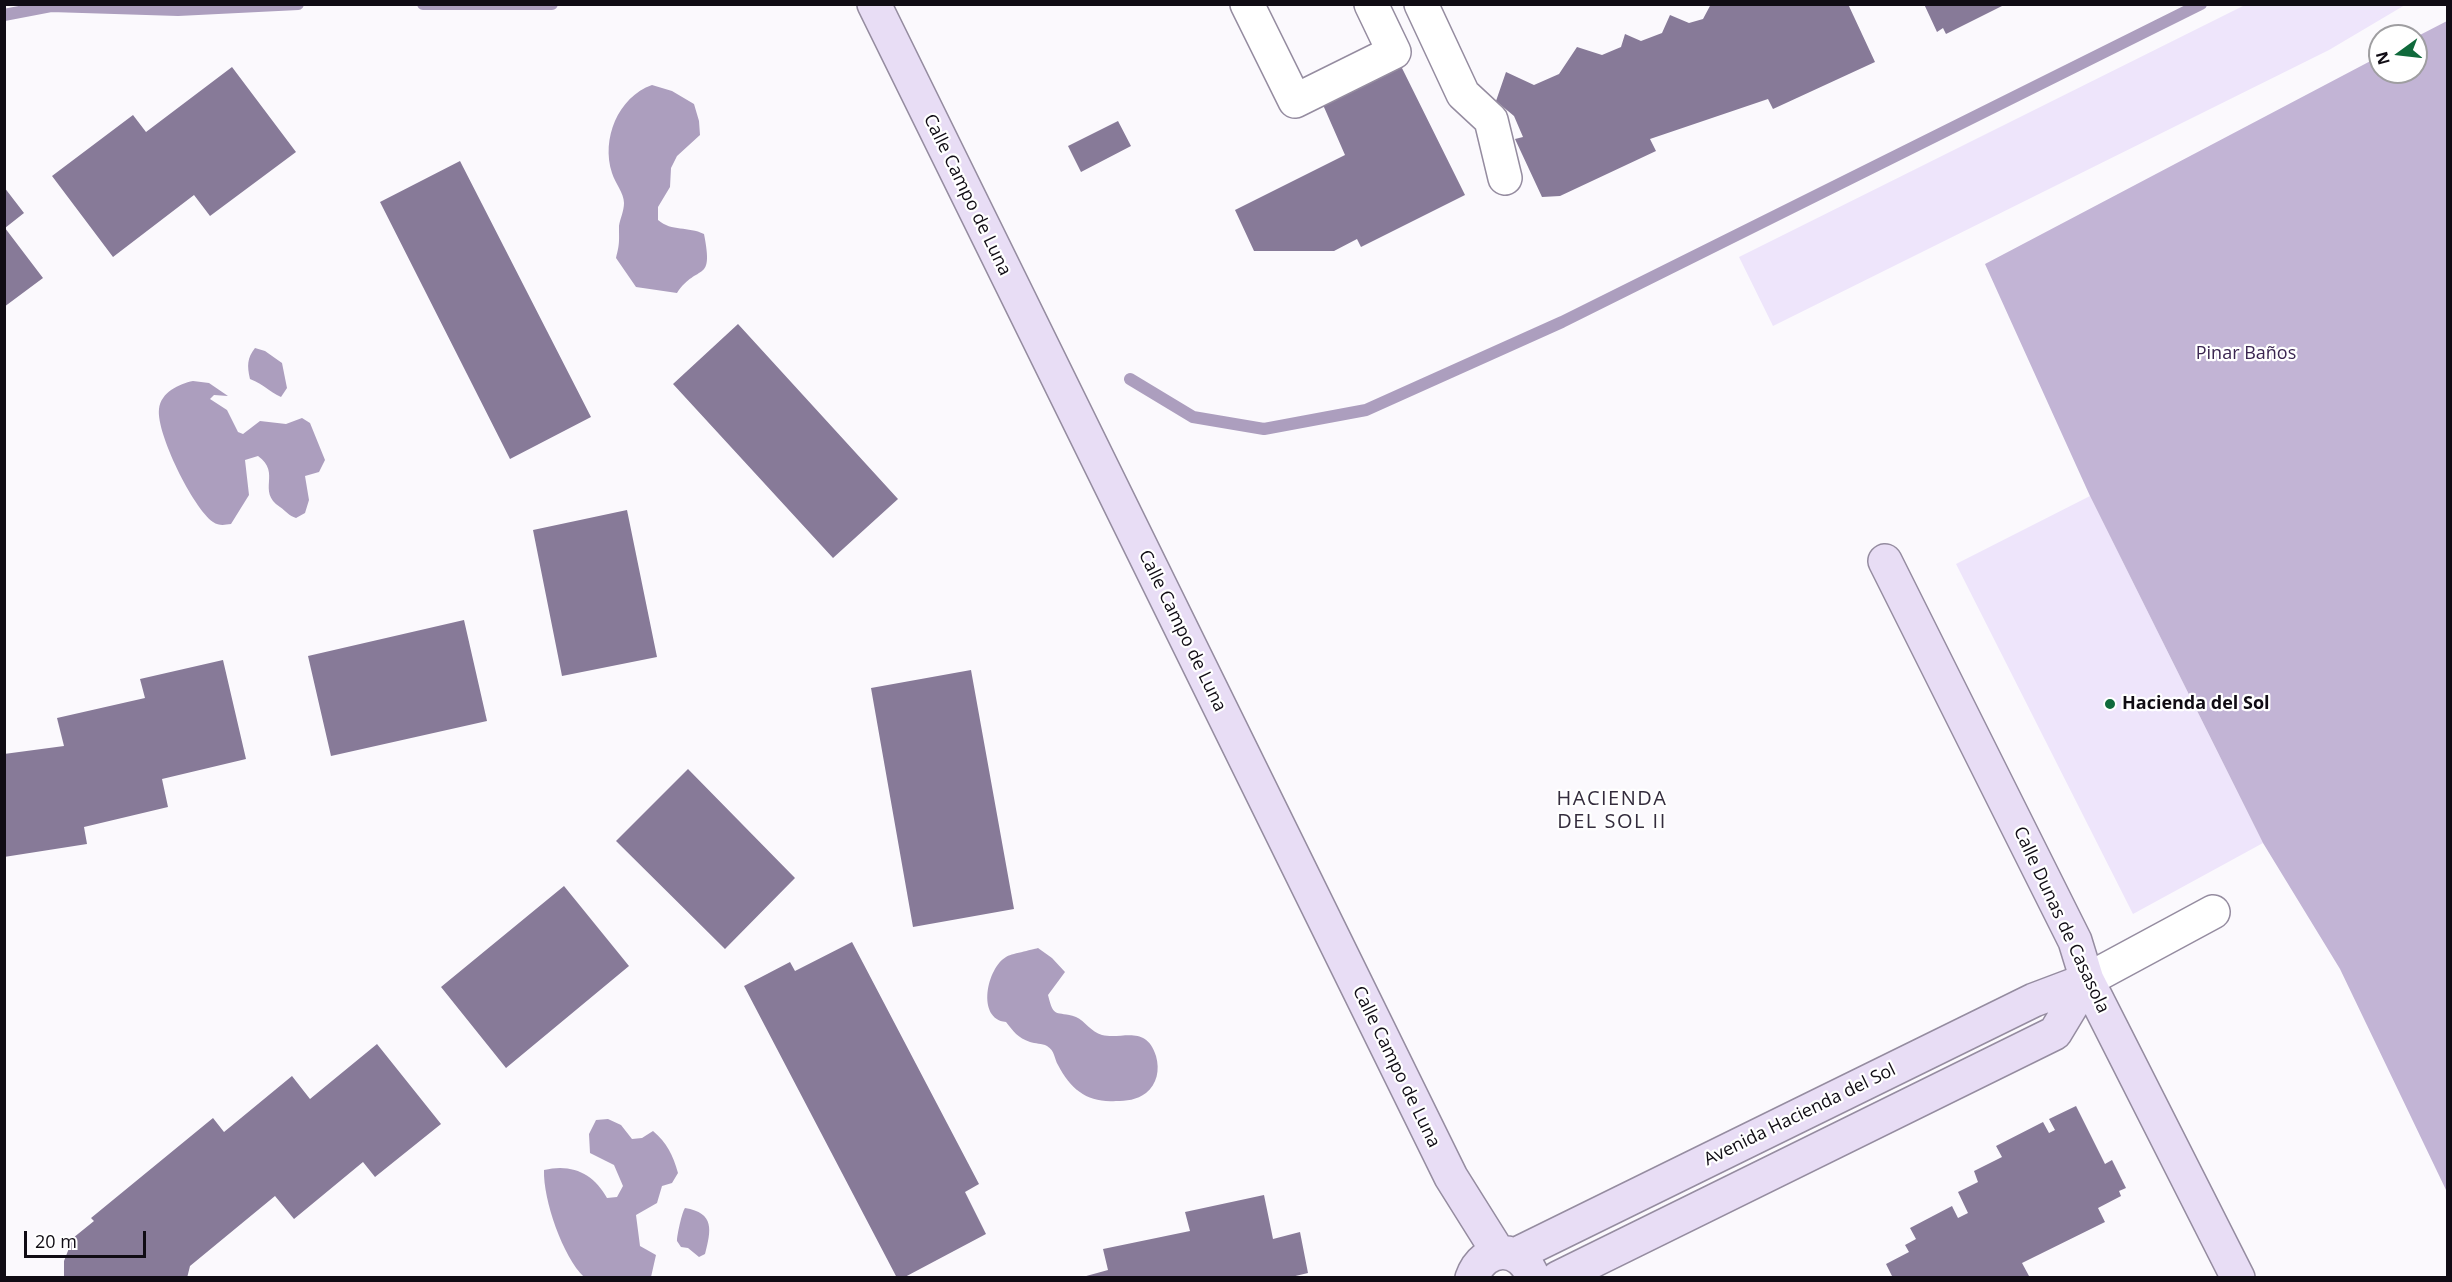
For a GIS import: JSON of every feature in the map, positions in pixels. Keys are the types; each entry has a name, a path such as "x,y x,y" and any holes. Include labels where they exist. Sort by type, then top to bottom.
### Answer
{"street":[{"name":"Calle Campo de Luna","path":"874,4 1450,1177 1515,1262"},
{"path":"1247,4 1295,101 1394,52 1376,6"},
{"path":"1421,4 1463,94 1491,120 1505,178"},
{"name":"Calle Dunas de Casasola","path":"1885,561 2075,941 2087,980 2238,1278"},
{"name":"Avenida Hacienda del Sol","path":"1472,1277 1481,1261 1515,1262 2034,1000 2087,980 2213,912"},
{"path":"1558,1278 2055,1033 2087,980"}],"shaded area":[{"path":"2247,4 2405,5 2373,24 2368,24 2368,27 2329,50 1773,326 1739,257"},
{"path":"652,85 672,91 694,104 699,121 700,135 677,156 671,168 670,187 658,207 658,220 663,224 704,234 707,250 705,267 677,293 636,287 616,258 624,203 609,160 611,133 615,121 630,99"},
{"path":"255,348 265,351 282,363 287,388 281,397 250,379 248,362"},
{"path":"193,381 209,383 228,396 214,395 210,399 227,410 238,432 243,434 260,421 286,424 302,418 310,423 325,460 319,472 305,476 309,500 305,513 296,518 273,501 270,495 268,469 265,462 258,456 245,460 249,495 231,524 217,524 205,514 186,486 169,452 163,435 159,409 167,393 182,384"},
{"name":"Hacienda del Sol","path":"2090,496 2263,843 2133,914 1956,564"},
{"path":"1038,948 1052,958 1065,972 1048,995 1054,1011 1076,1017 1102,1035 1133,1035 1146,1040 1152,1046 1158,1066 1155,1081 1146,1093 1135,1099 1106,1101 1081,1093 1063,1074 1050,1048 1022,1038 1006,1022 997,1019 991,1012 988,993 994,971 999,963 1008,956"},
{"path":"608,1119 621,1125 632,1139 642,1138 653,1131 669,1150 678,1173 672,1183 662,1186 657,1203 636,1215 640,1246 656,1255 651,1277 584,1277 569,1256 551,1212 544,1170 573,1169 589,1177 607,1198 617,1197 623,1186 614,1165 590,1153 589,1134 596,1120"},
{"path":"685,1208 702,1214 708,1224 709,1237 705,1254 699,1257 688,1248 681,1247 677,1241"}],"green space":[{"name":"Pinar Baños","path":"2447,21 2447,1192 2340,969 2263,843 2090,496 1985,264 2368,62 2368,84 2428,84 2428,31"}],"building":[{"path":"1711,4 1848,4 1875,62 1773,109 1768,99 1650,139 1656,151 1560,196 1542,197 1515,139 1523,137 1514,116 1496,101 1506,72 1534,85 1559,74 1577,47 1602,55 1621,47 1625,34 1641,41 1662,33 1670,15 1689,23 1703,19"},
{"path":"1924,4 2006,4 1946,34 1943,28 1937,32"},
{"path":"1398,60 1465,195 1361,247 1357,239 1334,251 1254,251 1235,210 1345,155 1320,98"},
{"path":"232,67 296,152 210,216 194,195 113,257 52,176 133,115 146,132"},
{"path":"1118,121 1131,146 1081,172 1068,146"},
{"path":"460,161 591,417 510,459 380,202"},
{"path":"4,187 24,213 5,228 43,278 4,307"},
{"path":"738,324 898,499 833,558 673,384"},
{"path":"627,510 657,657 562,676 533,530"},
{"path":"464,620 487,721 331,756 308,656"},
{"path":"223,660 246,759 162,779 168,807 84,827 87,844 4,857 4,754 64,746 57,718 145,698 140,679"},
{"path":"971,670 1014,909 913,927 871,688"},
{"path":"688,769 795,878 725,949 616,841"},
{"path":"564,886 629,966 506,1068 441,987"},
{"path":"852,942 979,1184 965,1192 986,1234 903,1278 897,1278 744,986 790,962 795,971"},
{"path":"377,1044 441,1124 375,1177 363,1162 294,1219 275,1196 190,1266 187,1278 64,1278 64,1261 73,1238 94,1221 91,1218 213,1118 224,1132 292,1076 310,1099"},
{"path":"2076,1106 2105,1164 2112,1160 2126,1188 2119,1191 2121,1196 2098,1208 2105,1222 2022,1263 2029,1276 2026,1278 1893,1278 1886,1264 1909,1252 1905,1245 1916,1239 1910,1228 1952,1206 1958,1218 1968,1213 1958,1192 1978,1182 1974,1171 2002,1157 1996,1146 2043,1122 2049,1133 2055,1130 2049,1119"},
{"path":"1264,1195 1273,1239 1300,1232 1308,1273 1287,1278 1079,1278 1108,1270 1103,1249 1190,1231 1185,1212"}],"waterway":[{"path":"4,15 51,6 178,10 298,4"},
{"path":"423,4 552,4"},
{"path":"1130,379 1193,417 1264,429 1366,410 1562,322 2201,4"}],"place":[{"name":"Hacienda del Sol","path":"2110,704"}],"district":[{"name":"HACIENDA DEL SOL II","path":"1612,810"}]}
